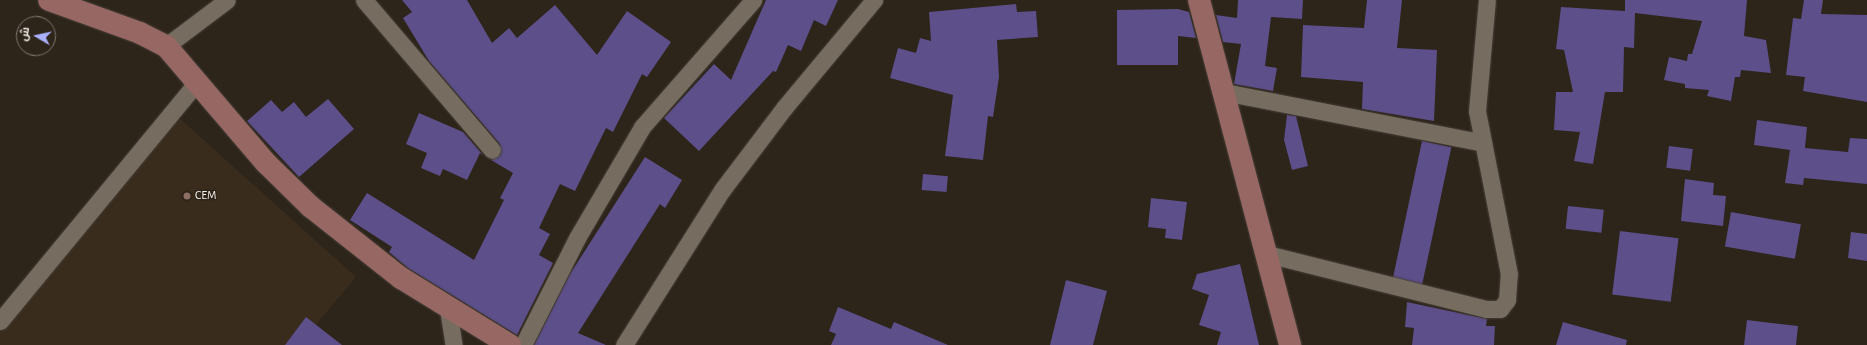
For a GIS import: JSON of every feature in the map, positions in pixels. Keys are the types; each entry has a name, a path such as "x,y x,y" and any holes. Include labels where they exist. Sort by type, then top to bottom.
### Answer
{"street":[{"path":"49,0 140,33 166,46 266,163 311,206 394,273 448,309 510,345"},
{"path":"166,46 227,0"},
{"path":"364,0 492,150"},
{"path":"523,345 577,238 642,127 753,0"},
{"path":"624,345 722,190 784,108 874,0"},
{"path":"1199,0 1290,345"},
{"path":"1267,254 1486,309 1500,309 1507,300 1508,274 1484,143 1477,90 1487,0"},
{"path":"0,321 197,82"},
{"path":"1224,92 1484,143"},
{"path":"448,309 454,345"}],"shaded area":[{"name":"CEM","path":"176,115 356,277 299,345 0,345 0,328"}],"building":[{"path":"402,0 467,0 492,43 509,28 517,38 555,5 597,55 627,11 671,42 647,77 642,74 613,132 606,128 575,191 560,184 539,228 550,234 539,255 553,263 517,335 408,268 389,252 392,247 350,220 367,193 474,260 504,200 500,198 513,173 491,160 501,154 500,144 429,61 403,18 412,12"},
{"path":"766,0 838,0 826,26 814,20 801,51 788,45 776,72 773,71 699,151 664,118 714,64 731,80"},
{"path":"1238,0 1303,0 1302,19 1271,17 1265,66 1277,68 1273,91 1234,84 1241,44 1223,42 1216,15 1237,18"},
{"path":"1367,0 1402,0 1397,48 1437,50 1434,121 1362,109 1363,82 1301,77 1303,25 1364,28"},
{"path":"1625,0 1747,0 1744,36 1766,40 1771,73 1741,70 1740,77 1735,77 1731,101 1707,96 1709,90 1685,88 1685,84 1664,80 1669,57 1687,61 1688,54 1692,54 1702,21 1635,13 1634,48 1624,47 1623,92 1605,92 1593,164 1574,161 1580,132 1554,130 1556,92 1573,92 1564,50 1556,49 1561,7 1625,11"},
{"path":"1804,0 1823,0 1821,14 1867,15 1867,102 1803,91 1805,77 1786,75 1793,18 1801,19"},
{"path":"1016,4 1017,12 1036,11 1038,37 997,40 999,77 993,117 988,116 983,160 945,156 953,95 890,78 898,48 916,53 920,38 931,41 929,12"},
{"path":"1178,9 1189,12 1196,38 1178,36 1178,65 1117,65 1117,10"},
{"path":"328,99 354,129 299,177 247,121 271,100 282,112 294,102 306,117"},
{"path":"419,113 463,132 483,155 480,153 467,180 443,169 440,176 421,168 427,153 406,144"},
{"path":"1287,115 1296,116 1308,166 1292,170 1284,140"},
{"path":"1757,120 1807,127 1805,148 1848,152 1850,138 1867,139 1867,184 1804,178 1803,185 1785,183 1790,150 1754,145"},
{"path":"1422,141 1451,147 1422,287 1392,281"},
{"path":"1669,146 1693,149 1690,171 1666,168"},
{"path":"645,157 682,180 665,208 660,204 578,333 606,345 534,345 570,274"},
{"path":"923,174 948,176 947,192 922,190"},
{"path":"1685,179 1714,183 1713,195 1726,196 1723,226 1681,221"},
{"path":"1151,198 1187,202 1182,240 1165,238 1166,229 1148,227"},
{"path":"1568,206 1604,210 1601,233 1566,229"},
{"path":"1731,212 1801,224 1795,259 1725,246"},
{"path":"1620,231 1679,238 1671,302 1612,295"},
{"path":"1851,232 1867,234 1867,261 1848,258"},
{"path":"1240,264 1259,345 1217,345 1221,332 1199,325 1209,295 1192,289 1197,274"},
{"path":"1066,280 1107,291 1093,345 1050,345"},
{"path":"1407,302 1487,319 1486,326 1495,326 1494,345 1412,345 1414,328 1405,327"},
{"path":"838,307 891,329 894,322 948,345 831,345 836,334 829,331"},
{"path":"306,317 342,345 285,345"},
{"path":"1747,320 1798,326 1796,345 1744,345"},
{"path":"1563,322 1627,340 1626,345 1556,345"}],"place":[{"name":"CEM","path":"187,196"}]}
